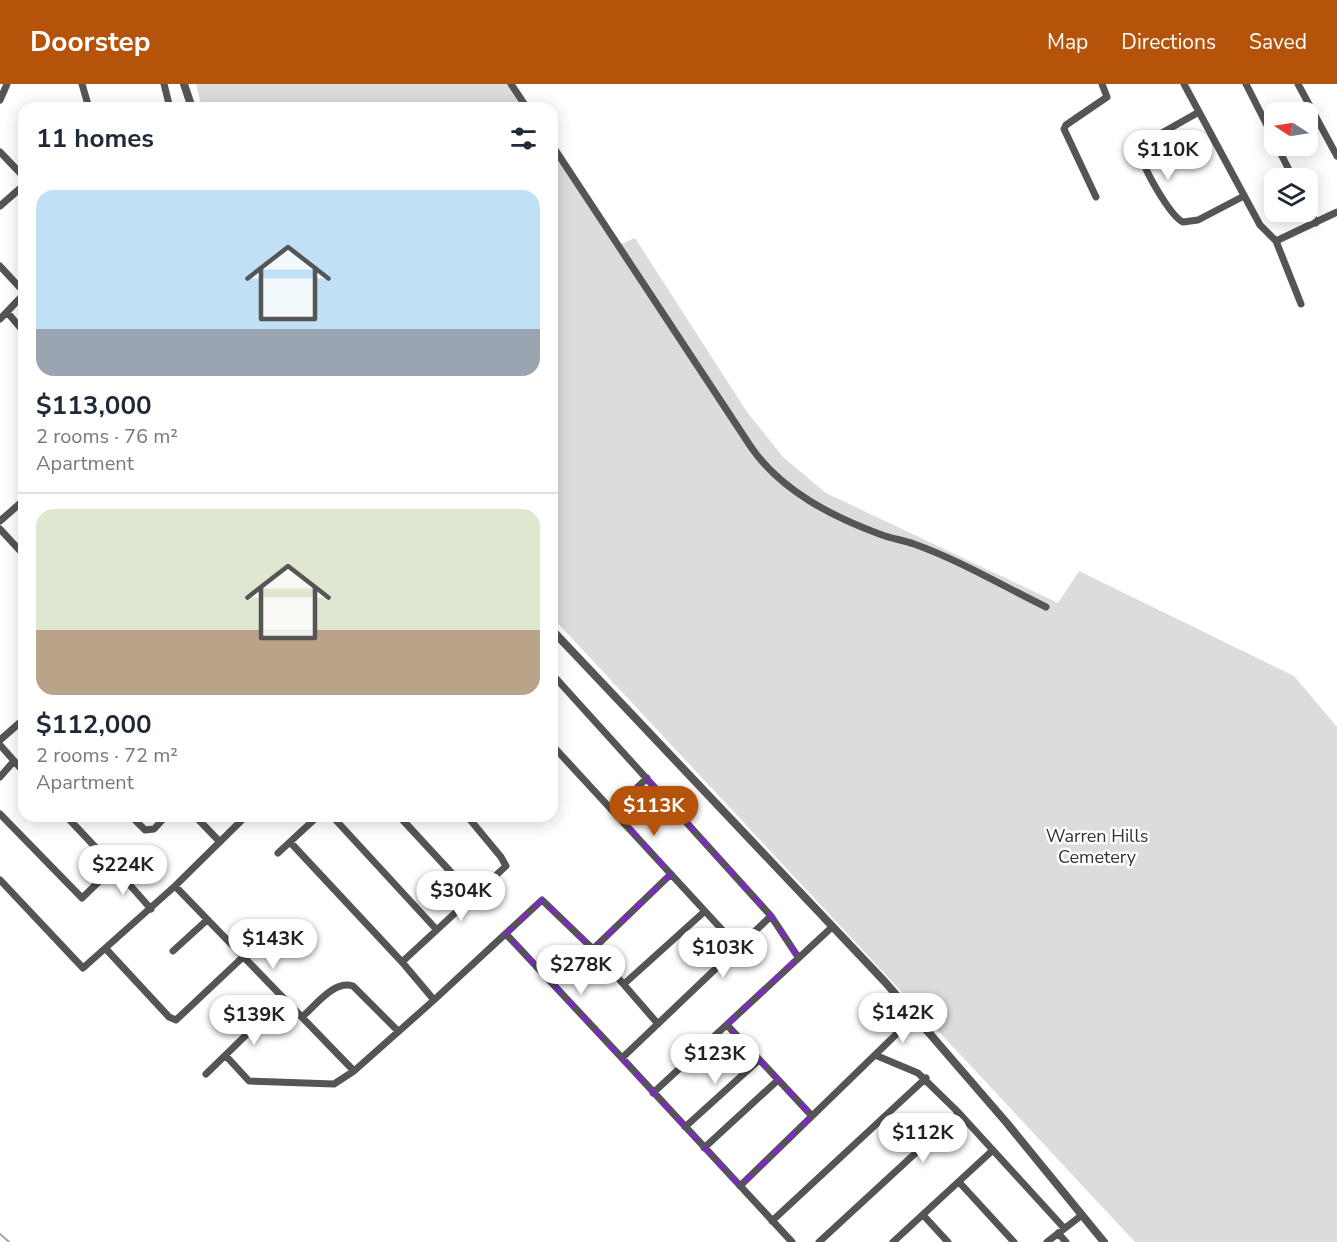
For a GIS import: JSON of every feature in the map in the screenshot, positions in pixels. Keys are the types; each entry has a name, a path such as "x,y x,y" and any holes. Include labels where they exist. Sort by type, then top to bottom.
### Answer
{"street":[{"path":"0,100 7,84"},
{"path":"82,84 87,102"},
{"path":"164,84 168,102"},
{"path":"184,84 190,102"},
{"path":"511,84 523,102"},
{"path":"1096,197 1064,129 1066,125 1107,97 1102,84"},
{"path":"1184,84 1260,225 1276,241 1301,304"},
{"path":"1246,84 1264,119"},
{"path":"1298,84 1337,156"},
{"path":"1199,112 1144,143 1141,152 1144,165 1174,216 1183,222 1198,220 1244,196"},
{"path":"0,152 18,171"},
{"path":"558,154 756,455 777,477 794,491 838,516 883,535 914,544 1046,607"},
{"path":"0,206 18,190"},
{"path":"1276,241 1337,212"},
{"path":"0,266 18,286"},
{"path":"0,319 18,300"},
{"path":"7,312 18,325"},
{"path":"0,521 18,505"},
{"path":"0,529 18,548"},
{"path":"558,636 831,928 885,982 1104,1242"},
{"path":"558,681 771,916 798,957"},
{"path":"18,725 0,742 18,765"},
{"path":"558,751 738,947"},
{"path":"0,777 14,761"},
{"path":"614,810 647,778"},
{"path":"0,814 79,896 86,896 114,867"},
{"path":"72,822 151,909"},
{"path":"137,822 145,830 154,830 161,822"},
{"path":"201,822 220,842"},
{"path":"0,880 83,968 151,909 240,822"},
{"path":"278,853 312,822"},
{"path":"338,822 436,929"},
{"path":"405,822 472,895"},
{"path":"402,962 506,866 472,822"},
{"path":"290,842 402,962 434,1000"},
{"path":"593,949 671,874"},
{"path":"175,886 354,1071"},
{"path":"226,1056 249,1081 334,1084 354,1071 542,900 593,949 658,1024"},
{"path":"624,984 705,912"},
{"path":"622,1058 771,916"},
{"path":"173,951 207,920"},
{"path":"653,1093 831,928"},
{"path":"506,934 792,1242"},
{"path":"106,949 170,1017 176,1020 244,956"},
{"path":"302,1017 335,988 347,984 353,986 398,1031"},
{"path":"206,1074 283,999"},
{"path":"740,1186 914,1017"},
{"path":"727,1025 812,1116"},
{"path":"875,1055 909,1068 926,1078 993,1150 1061,1231 1066,1242"},
{"path":"685,1127 759,1060"},
{"path":"772,1221 926,1078"},
{"path":"705,1148 778,1080"},
{"path":"819,1242 959,1113"},
{"path":"893,1242 993,1150"},
{"path":"959,1182 1014,1242"},
{"path":"924,1215 948,1242"},
{"path":"1047,1242 1082,1215"}],"highlighted area":[{"path":"647,778 771,916 798,957 727,1025 812,1116 740,1186 506,934 542,900 593,949 671,874 614,810"}],"green space":[{"path":"196,84 507,84 519,102 200,102"},
{"name":"Warren Hills Cemetery","path":"558,160 616,246 635,238 747,412 783,457 826,493 1058,603 1079,571 1294,676 1337,727 1337,1242 1135,1242 558,623"}],"waterway":[{"path":"0,1234 9,1242"}]}
